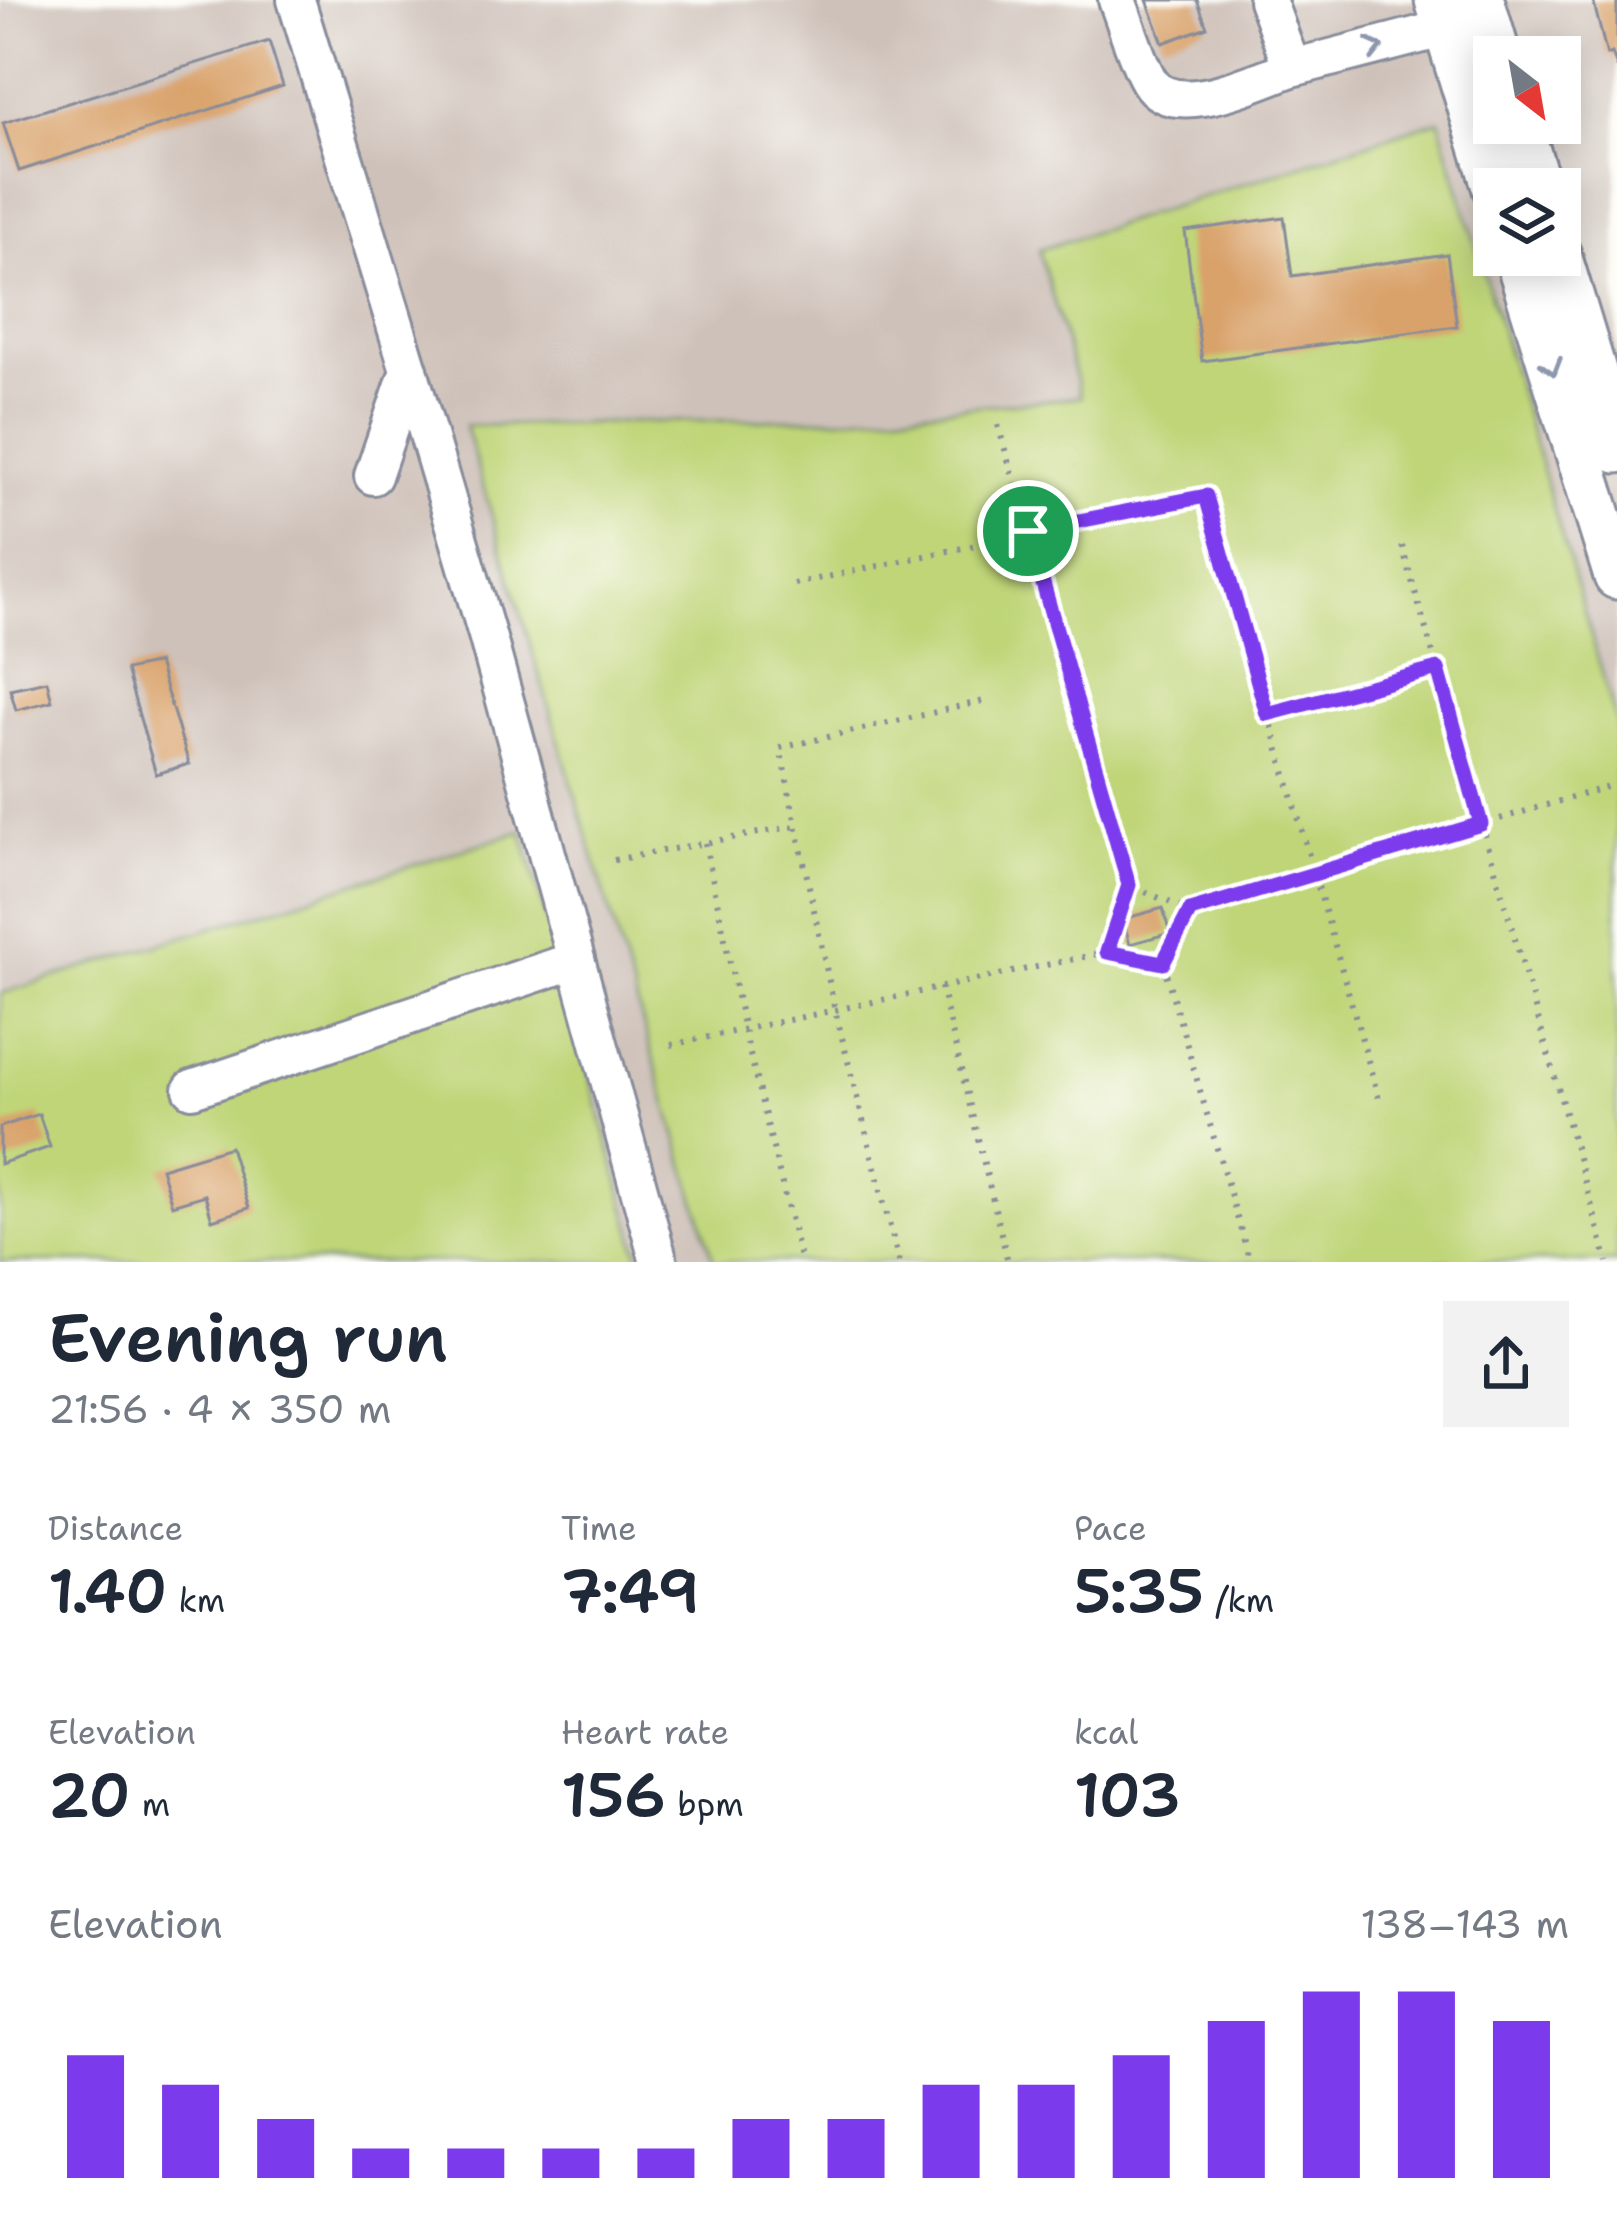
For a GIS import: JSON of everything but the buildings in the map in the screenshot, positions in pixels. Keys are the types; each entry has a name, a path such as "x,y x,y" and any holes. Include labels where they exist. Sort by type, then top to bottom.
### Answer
{"main road":[{"path":"1470,21 1493,168"},
{"path":"1524,276 1617,576"},
{"path":"1564,276 1617,450"}],"lane":[{"path":"296,0 409,370 659,1262"},
{"path":"1117,0 1150,85 1166,98 1191,101 1292,68 1470,21"},
{"path":"1267,0 1292,68"},
{"path":"373,476 409,370"},
{"path":"191,1089 576,960"}],"path":[{"path":"998,425 1129,885 1107,952"},
{"path":"794,584 1206,496 1381,1106"},
{"path":"1402,546 1608,1262"},
{"path":"1267,714 1438,669"},
{"path":"899,1262 835,1010 780,748 988,700"},
{"path":"1129,885 1190,911 1617,784"},
{"path":"614,860 796,826"},
{"path":"705,843 744,1030 801,1262"},
{"path":"1190,911 1163,963 1250,1262"},
{"path":"671,1045 1107,952 1163,963"},
{"path":"941,987 1008,1262"}],"shaded area":[{"path":"0,0 1617,0 1617,1262 0,1262"}],"green space":[{"path":"1439,120 1473,235 1473,276 1485,276 1617,723 1617,1262 714,1262 465,426 839,418 1081,397 1039,250"},
{"path":"522,831 641,1262 0,1262 0,994"}],"route":[{"path":"1206,496 1267,714 1438,669 1481,824 1190,911 1163,963 1107,952 1129,885 1028,531 1206,496"}]}
